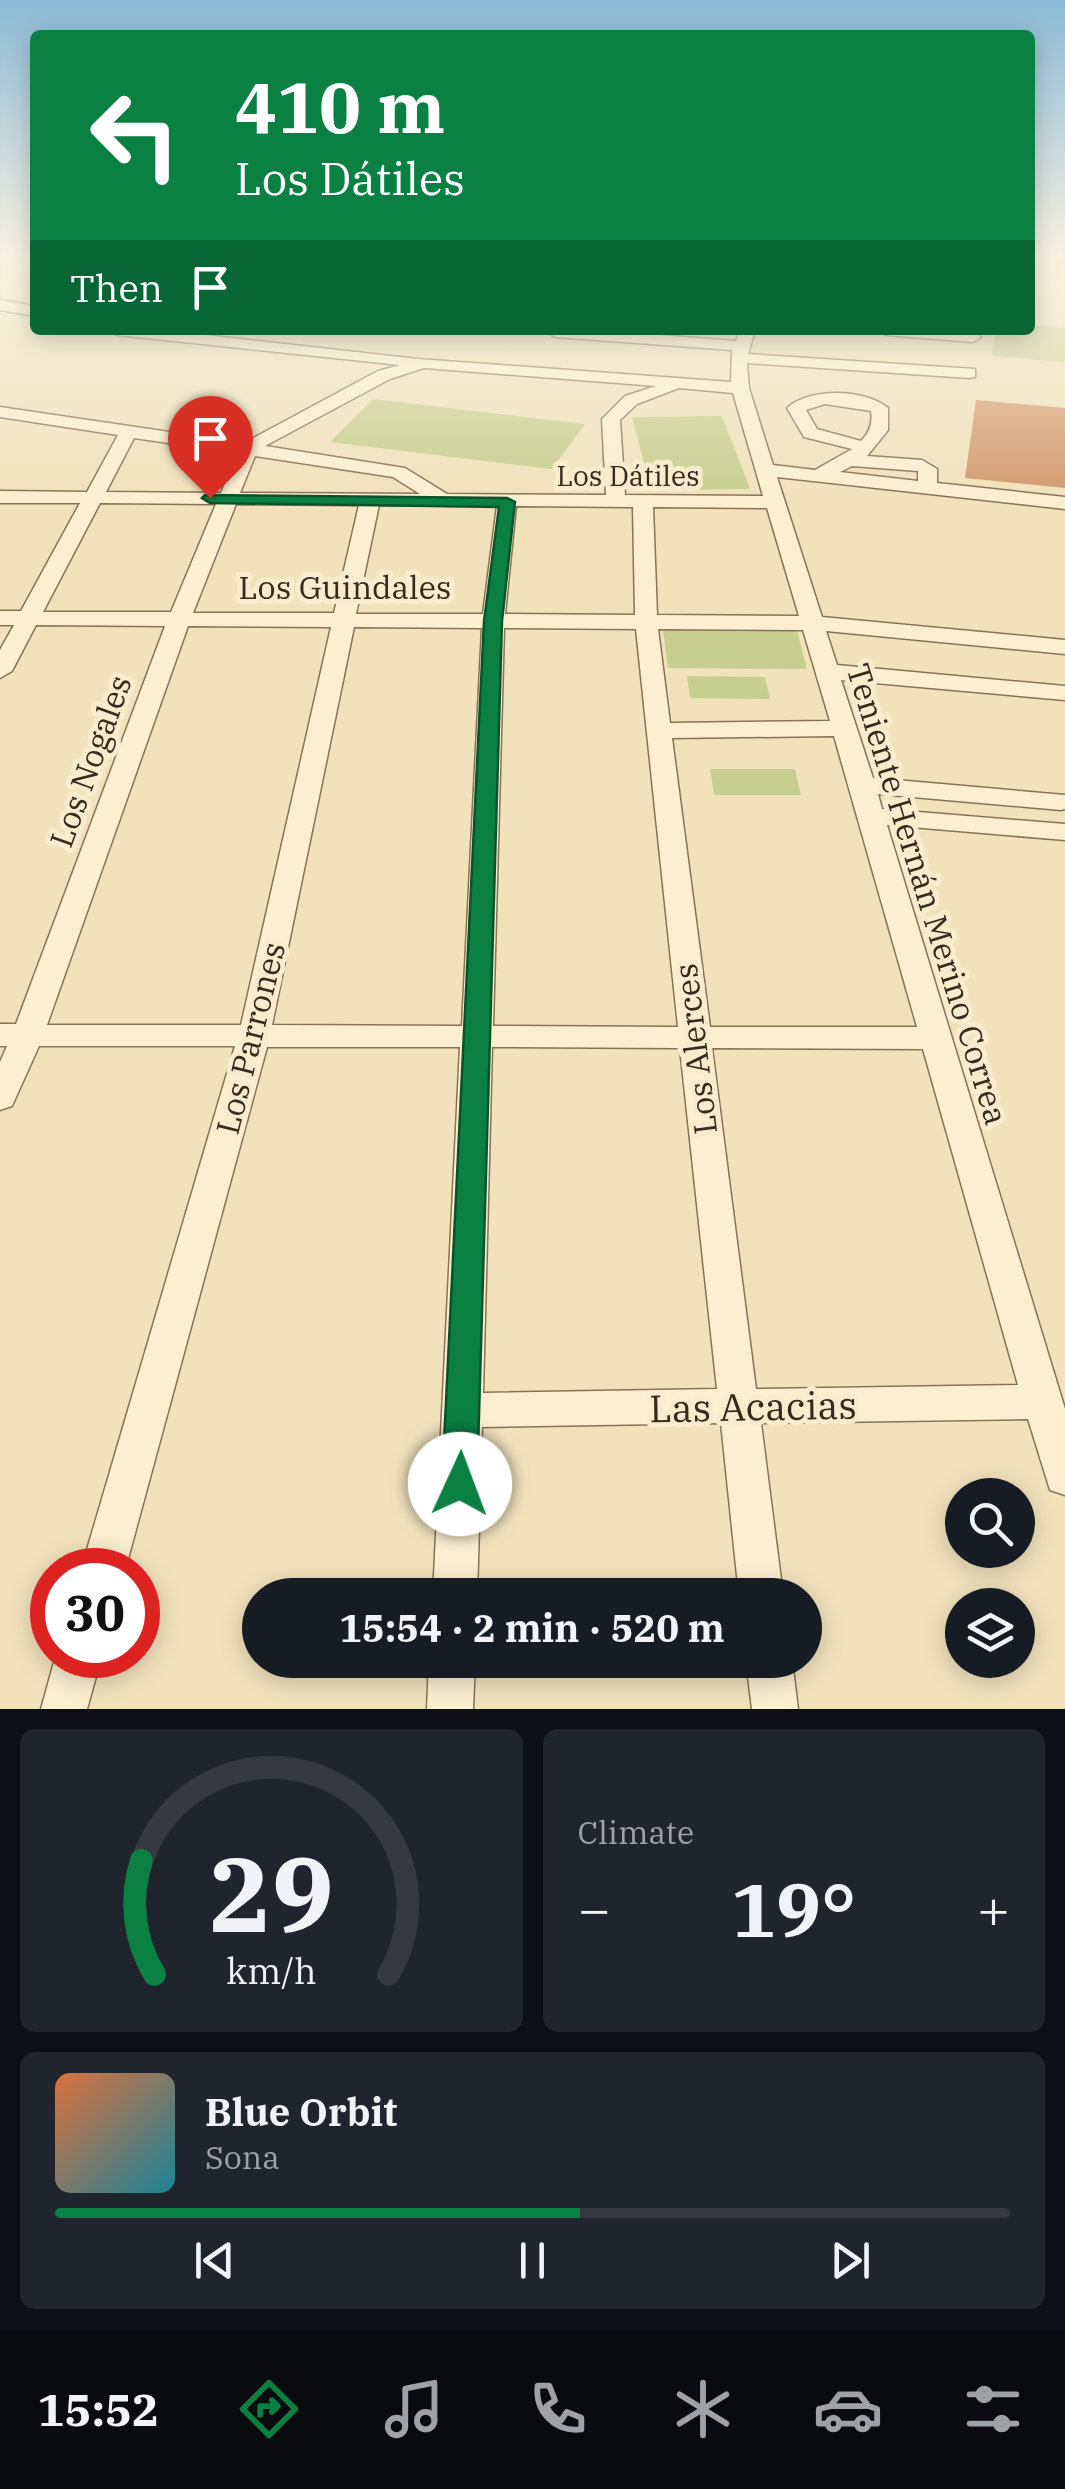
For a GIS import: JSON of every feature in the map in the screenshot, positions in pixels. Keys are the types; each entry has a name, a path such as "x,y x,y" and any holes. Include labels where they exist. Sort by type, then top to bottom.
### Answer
{"street":[{"path":"173,336 423,362 519,362 740,388"},
{"path":"541,344 551,336"},
{"path":"619,336 742,345 968,373"},
{"path":"958,336 973,337"},
{"name":"Teniente Hernán Merino Correa","path":"742,345 740,388 862,785 1065,1477"},
{"path":"249,448 384,375 423,362"},
{"path":"519,362 506,376 508,380 651,394"},
{"path":"616,502 612,419 624,404 682,383"},
{"path":"0,436 8,413 249,448 398,472 446,502"},
{"path":"0,671 128,431"},
{"name":"Los Nogales","path":"0,1098 14,1035 249,448"},
{"path":"822,473 858,454 928,469 927,490"},
{"path":"767,470 822,473 927,490 1065,503"},
{"name":"Los Dátiles","path":"0,497 776,502"},
{"name":"Los Parrones","path":"109,1548 254,1036 370,500"},
{"path":"456,1578 493,621 507,502"},
{"name":"Los Alerces","path":"643,502 646,622 759,1578"},
{"name":"Los Guindales","path":"0,618 810,623 1065,648"},
{"path":"825,671 1065,694"},
{"path":"658,731 844,728"},
{"path":"862,785 1061,802"},
{"path":"870,816 1065,832"},
{"path":"14,1035 935,1038"},
{"name":"Las Acacias","path":"463,1410 1043,1402"},
{"path":"64,1709 73,1678"},
{"path":"450,1709 451,1678"},
{"path":"771,1678 774,1709"}],"green space":[{"path":"994,336 1065,336 1065,362 992,356"},
{"path":"373,399 585,424 552,469 330,442"},
{"path":"722,416 750,489 651,490 632,417"},
{"path":"663,630 797,630 807,669 668,668"},
{"path":"687,676 765,677 770,699 690,698"},
{"path":"710,769 795,769 801,795 714,795"}],"building":[{"path":"976,400 1065,408 1065,488 965,478"}],"route":[{"path":"210,498 507,502 493,621 460,1484"}]}
